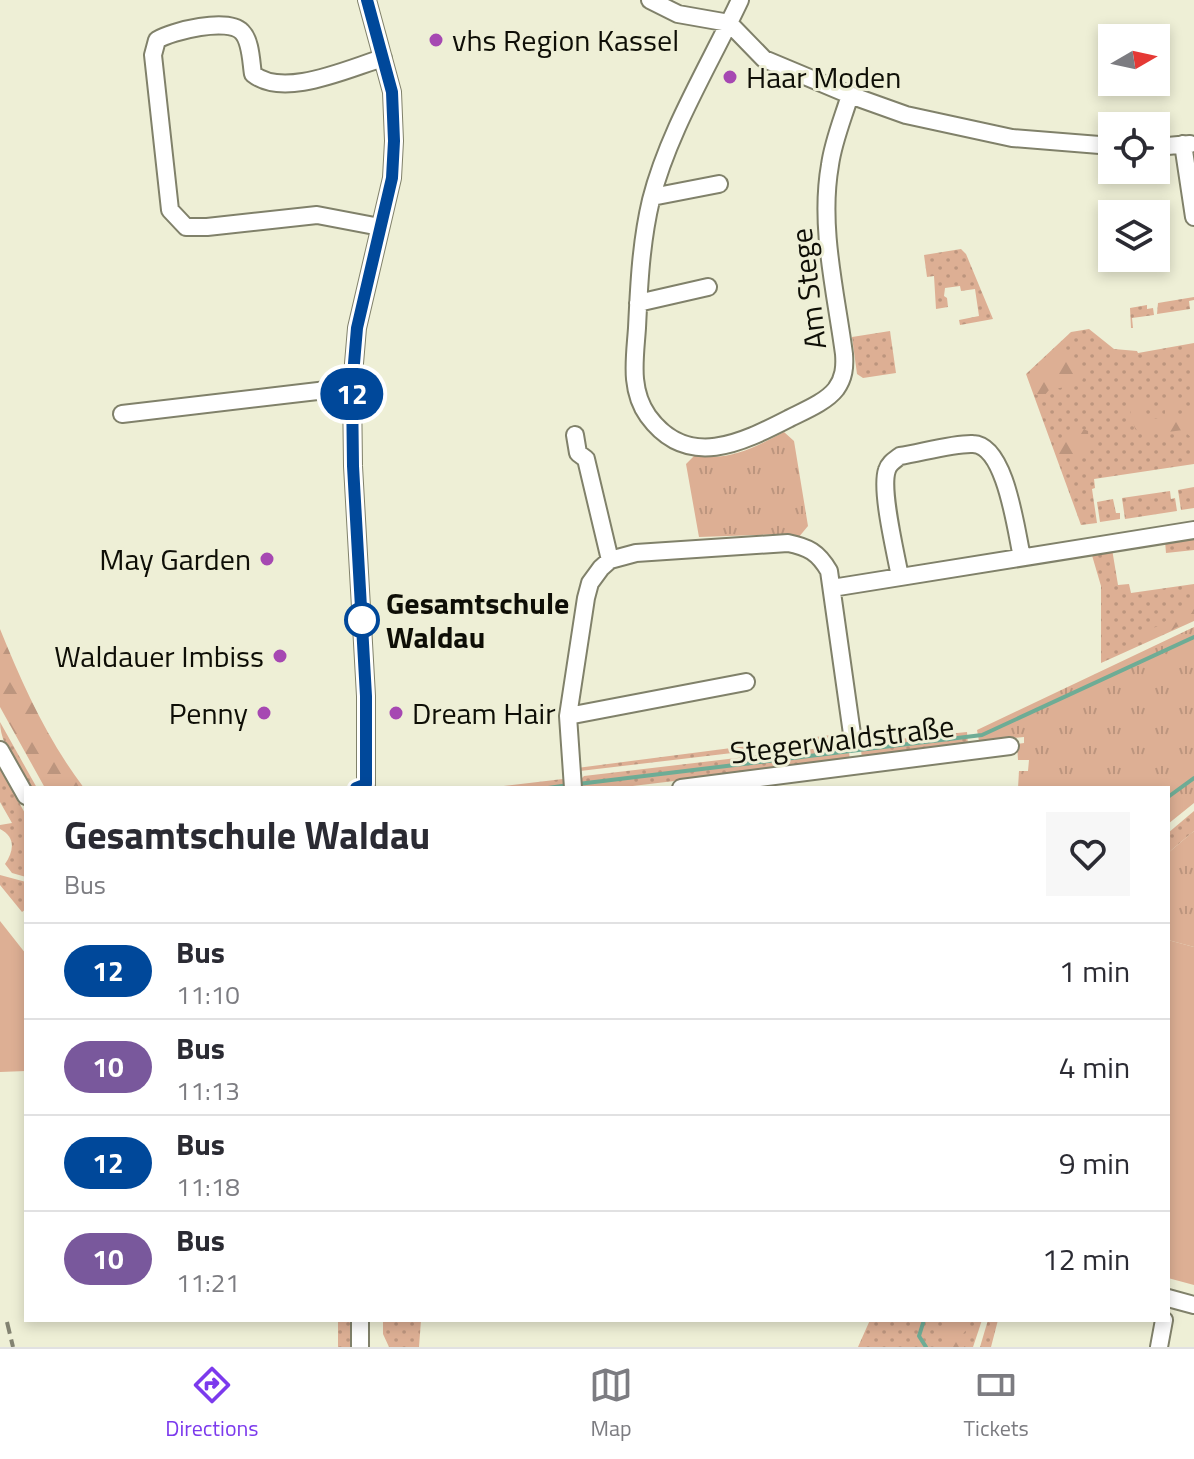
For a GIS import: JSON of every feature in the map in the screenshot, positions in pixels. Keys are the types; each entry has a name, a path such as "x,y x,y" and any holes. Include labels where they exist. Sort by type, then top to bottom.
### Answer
{"street":[{"path":"363,786 366,696 353,466 352,387 357,328 392,178 394,141 392,92 367,0"},
{"path":"650,0 678,14 729,23 764,59 906,115 972,131 1046,143 1098,145"},
{"name":"Am Stege","path":"740,0 676,134 652,197 642,249 634,372 636,390 654,423 680,442 720,448 743,441 831,395 845,371 826,202 830,163 850,95"},
{"path":"380,227 317,215 186,227 170,210 153,55 157,40 171,32 229,25 242,32 249,48 253,74 262,82 273,84 324,78 383,58"},
{"path":"1188,144 1194,217"},
{"path":"652,197 719,184"},
{"path":"638,303 708,287"},
{"path":"122,414 352,387"},
{"path":"575,435 578,453 586,459 610,560"},
{"path":"900,577 886,491 886,472 900,456 959,446 974,444 986,448 995,457 1013,513 1022,557"},
{"path":"832,588 1194,530"},
{"path":"573,784 568,716 590,583 610,560 636,553 788,543 808,547 821,557 829,571 832,588 853,741"},
{"path":"568,716 746,682"},
{"name":"Stegerwaldstraße","path":"697,786 1010,746"},
{"path":"0,750 24,792"},
{"path":"1170,1299 1194,1305"},
{"path":"360,1322 360,1347"},
{"path":"1159,1347 1164,1322"}],"green space":[{"path":"961,249 966,254 993,319 960,325 959,320 979,316 975,289 961,291 960,286 945,288 948,307 936,309 934,276 927,277 924,255"},
{"path":"1194,297 1189,301 1190,309 1157,314 1158,303"},
{"path":"1147,305 1147,309 1153,308 1154,315 1132,318 1131,328 1130,308"},
{"path":"1089,329 1114,349 1138,353 1194,343 1194,464 1094,479 1095,488 1092,489 1097,523 1081,525 1026,374 1071,332"},
{"path":"890,331 896,373 863,378 857,374 852,337"},
{"path":"1058,349 1070,355 1085,372 1081,384 1049,390 1044,396 1036,395 1031,377 1033,372 1047,364 1049,357"},
{"path":"1134,398 1143,400 1148,420 1165,417 1165,405 1170,400 1173,400 1179,416 1194,415 1194,440 1183,430 1145,435 1135,429 1130,410"},
{"path":"1083,429 1088,431 1089,447 1073,458 1059,458 1055,452 1056,443 1067,433"},
{"path":"784,432 794,441 808,526 798,538 789,538 784,534 699,537 686,464 695,455 730,455"},
{"path":"1194,487 1194,508 1181,510 1178,490"},
{"path":"1170,491 1171,499 1175,498 1177,511 1125,519 1122,498"},
{"path":"1113,499 1120,519 1100,522 1097,502"},
{"path":"1194,536 1194,550 1166,553 1165,541"},
{"path":"1112,549 1118,585 1129,584 1131,593 1194,584 1194,621 1101,663 1101,586 1091,552"},
{"path":"1194,600 1194,619 1150,640 1143,640 1143,631 1159,626"},
{"path":"1194,627 1194,803 1170,822 1170,786 1018,786 1019,771 1028,771 1029,760 1018,760 1017,744 1024,743 1024,737 979,741 977,730"},
{"path":"0,629 37,712 83,786 44,786 0,707"},
{"path":"0,722 36,786 31,786 1,731"},
{"path":"967,732 968,745 862,758 860,743"},
{"path":"839,734 834,741 580,771 577,768"},
{"path":"848,745 850,760 633,786 583,786 581,779 584,776"},
{"path":"842,748 848,753 844,759 809,766 800,761 806,752"},
{"path":"0,769 24,811 24,876 12,873 5,864 12,845 0,825 12,823 0,802"},
{"path":"563,779 565,786 503,786"},
{"path":"1194,811 1194,831 1170,851 1170,831"},
{"path":"1194,831 1194,947 1170,941 1170,851"},
{"path":"0,875 24,881 24,910 22,912 0,885"},
{"path":"0,921 24,951 24,1071 0,1072"},
{"path":"1170,941 1194,947 1194,1285 1170,1279"},
{"path":"338,1322 352,1322 352,1347 338,1347"},
{"path":"383,1322 421,1322 419,1347 389,1347 383,1334"},
{"path":"869,1322 981,1322 973,1347 858,1347"},
{"path":"943,1322 968,1322 970,1325 963,1334 964,1347 945,1347"},
{"path":"987,1322 997,1322 991,1347 980,1347"}],"waterway":[{"path":"578,784 982,735 1194,637"},
{"path":"1170,796 1194,778"},
{"path":"562,786 569,785"},
{"path":"923,1322 919,1336 926,1347"}],"railway":[{"path":"7,1322 13,1347"}],"bus line":[{"name":"12","path":"361,786 366,784 366,696 353,466 352,387 357,328 392,178 394,141 392,92 367,0"}],"place":[{"name":"vhs Region Kassel","path":"436,40"},
{"name":"Haar Moden","path":"730,77"},
{"name":"May Garden","path":"267,559"},
{"name":"Gesamtschule Waldau","path":"362,620"},
{"name":"Waldauer Imbiss","path":"280,656"},
{"name":"Penny","path":"264,713"},
{"name":"Dream Hair","path":"396,713"}]}
